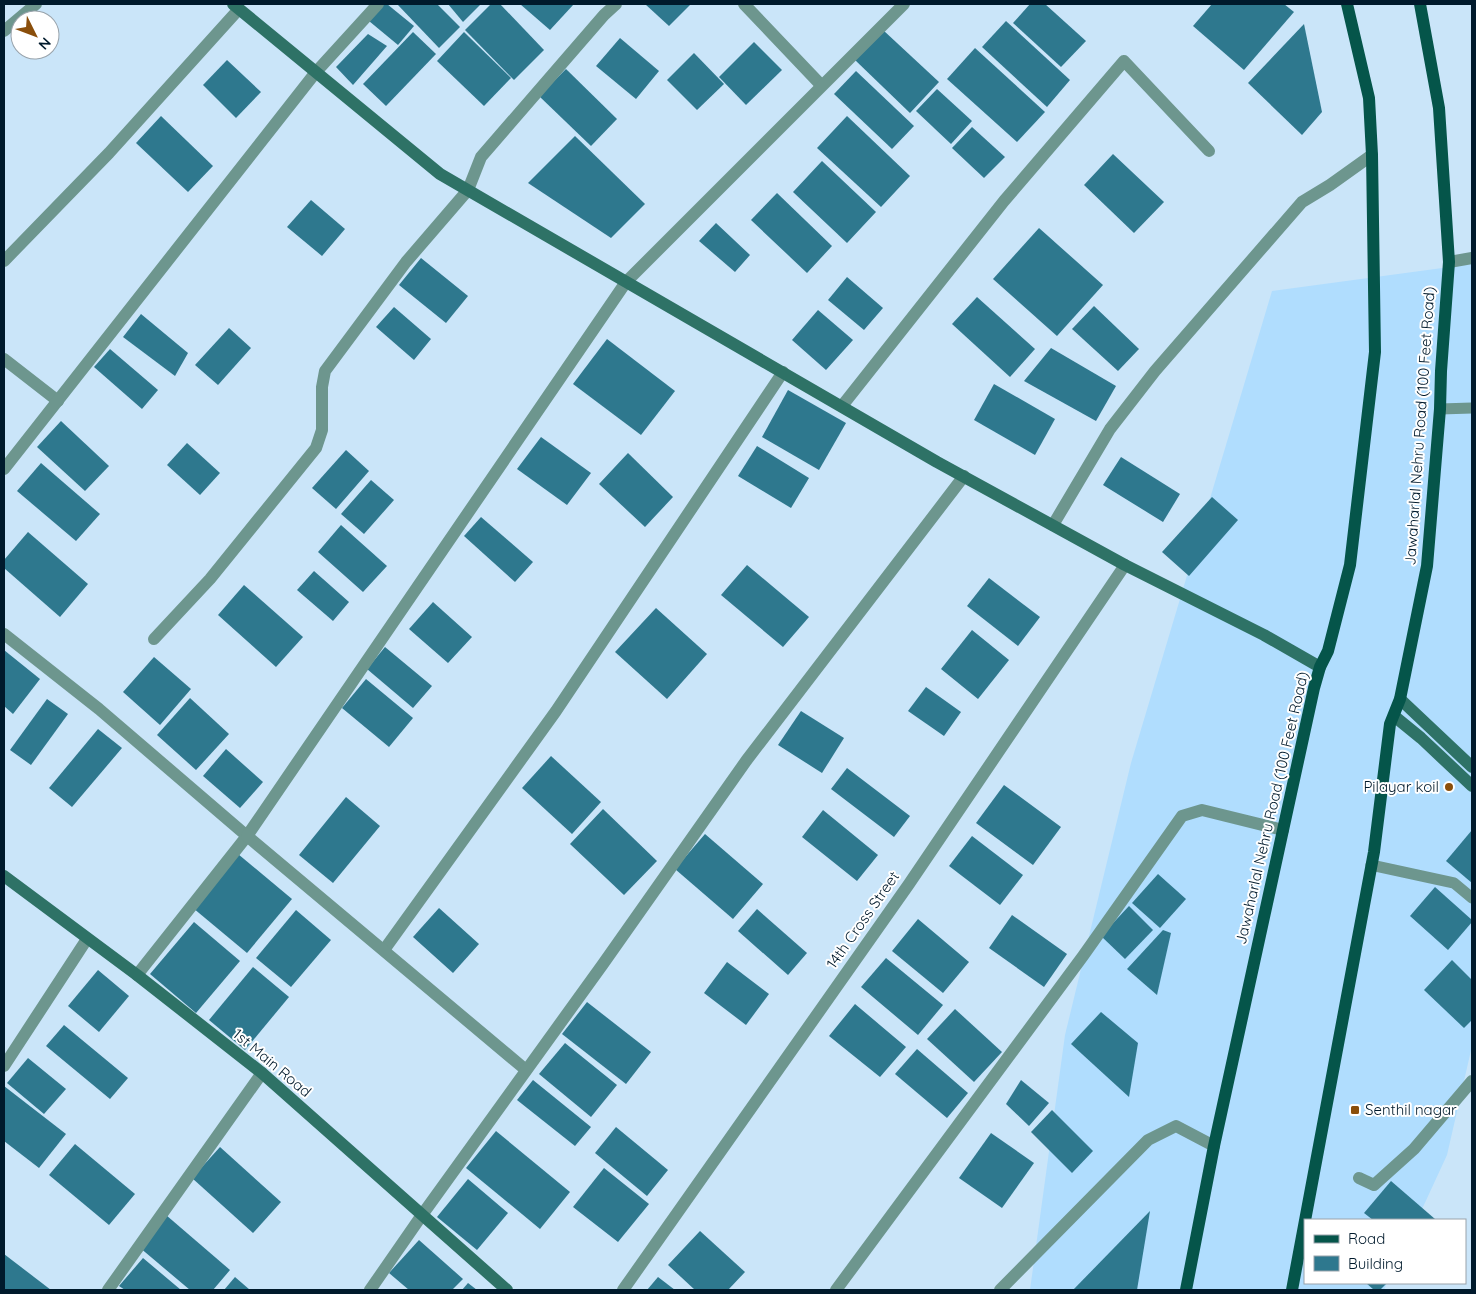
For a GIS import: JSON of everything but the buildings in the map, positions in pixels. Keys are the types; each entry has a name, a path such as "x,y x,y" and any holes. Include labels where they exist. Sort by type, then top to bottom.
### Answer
{"main road":[{"name":"Jawaharlal Nehru Road (100 Feet Road)","path":"1186,1290 1214,1146 1314,688 1320,667 1328,651 1350,565 1375,352 1372,155 1369,98 1347,4"},
{"name":"Jawaharlal Nehru Road (100 Feet Road)","path":"1305,1219 1371,865 1390,724 1400,699 1427,566 1440,409 1449,262 1439,108 1420,4"},
{"name":"Jawaharlal Nehru Road (100 Feet Road)","path":"1292,1290 1304,1225"}],"street":[{"path":"4,31 36,4"},
{"path":"4,469 316,72 378,4"},
{"path":"154,639 210,579 316,448 322,430 322,387 325,371 406,262 468,190 481,157 604,15 616,4"},
{"path":"744,4 821,85"},
{"path":"137,975 246,836 626,282 904,4"},
{"path":"4,261 109,152 236,6 440,174 964,476 1125,565 1264,635 1320,667"},
{"path":"842,406 1004,201 1124,61 1209,151"},
{"path":"1053,525 1110,429 1155,371 1302,202 1372,155"},
{"path":"1449,262 1472,258"},
{"path":"4,359 58,401"},
{"path":"384,950 556,711 783,372"},
{"path":"370,1290 746,761 964,476"},
{"name":"14th Cross Street","path":"623,1290 909,884 1125,565"},
{"path":"4,634 99,709 246,836 526,1070"},
{"path":"1400,699 1472,767"},
{"path":"1394,716 1470,783"},
{"path":"836,1290 1083,956 1182,816 1202,810 1283,830"},
{"name":"1st Main Road","path":"4,876 137,975 262,1072 507,1290"},
{"path":"4,1066 87,939"},
{"path":"108,1290 262,1072"},
{"path":"1359,1178 1374,1185 1414,1149 1472,1081"},
{"path":"1000,1290 1148,1140 1176,1126 1214,1146"}],"lane":[{"path":"1440,409 1472,408"},
{"path":"1371,865 1454,883 1472,898"}],"shaded area":[{"path":"1472,264 1472,1046 1447,1155 1417,1219 1304,1219 1304,1284 1387,1284 1384,1290 1030,1290 1065,1035 1131,763 1272,291"}],"place":[{"name":"Pilayar koil","path":"1449,787"},
{"name":"Senthil nagar","path":"1355,1110"}]}
